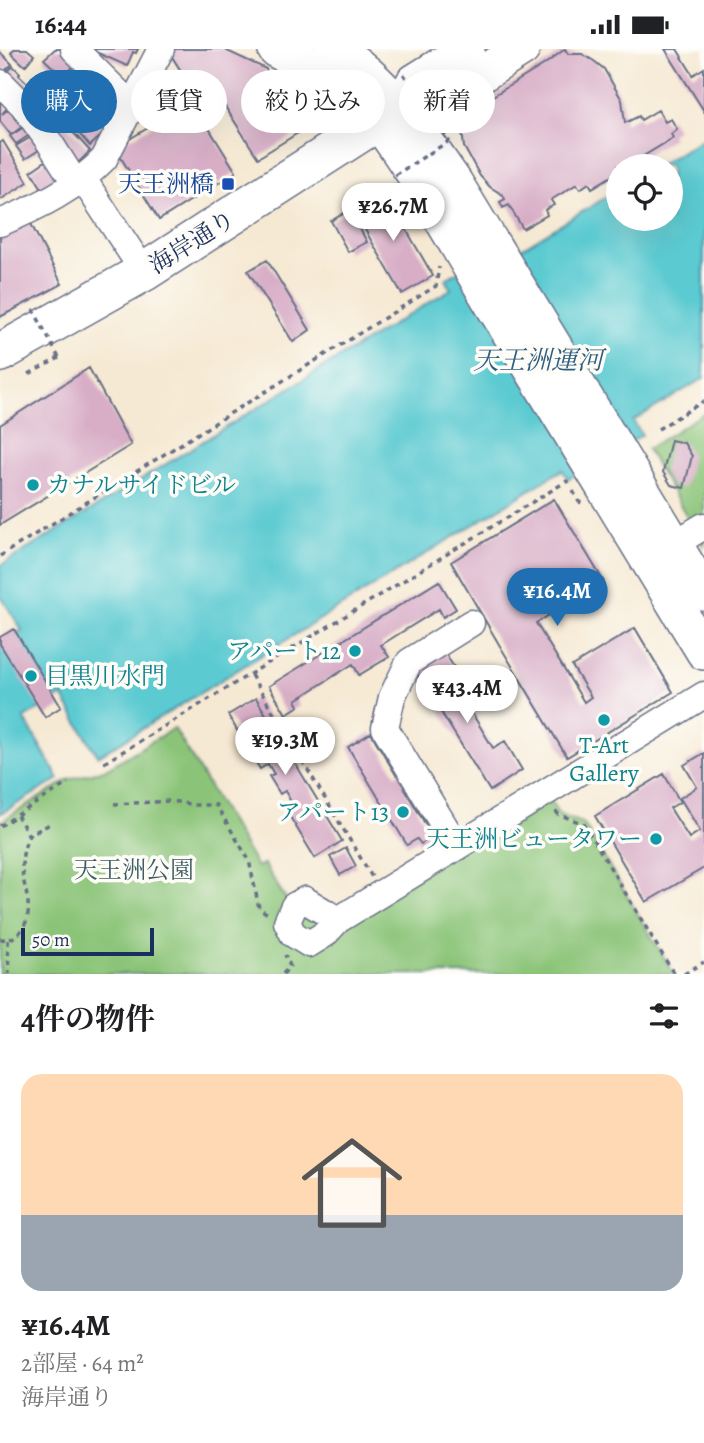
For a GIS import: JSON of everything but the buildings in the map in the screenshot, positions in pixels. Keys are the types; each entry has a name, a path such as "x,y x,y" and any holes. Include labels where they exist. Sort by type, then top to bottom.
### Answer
{"highway":[{"path":"277,49 333,78 358,98 389,115"},
{"path":"333,49 376,82 389,115"},
{"name":"海岸通り","path":"15,364 144,272 389,115"}],"main road":[{"path":"389,115 414,82 467,49"},
{"path":"389,115 431,106 522,49"},
{"path":"389,115 404,156 603,479 704,652"},
{"path":"603,479 674,544 700,580"}],"street":[{"path":"74,49 131,105"},
{"path":"151,70 161,49"},
{"path":"1,83 23,105 144,272"},
{"path":"0,223 32,210 79,182 104,159 131,111"},
{"path":"674,544 704,526"},
{"path":"457,847 385,728 392,697 410,662 471,623"},
{"path":"338,920 301,893 287,922 293,934 309,944 326,934 338,920 704,695"}],"path":[{"path":"395,175 449,141 400,69"},
{"path":"0,556 436,286 465,256"},
{"path":"15,364 59,358 33,309"},
{"path":"658,429 704,401"},
{"path":"104,762 567,481 579,502 603,479"},
{"path":"251,674 374,881"},
{"path":"0,825 68,783"},
{"path":"114,804 171,801 216,805 249,860 259,908 273,916"},
{"path":"551,803 558,814 584,824 674,974"},
{"path":"17,815 29,835"},
{"path":"0,939 8,940 17,936 26,923 29,910 22,868 24,847 29,835 50,824"},
{"path":"8,940 9,974"},
{"path":"281,945 290,965 283,974"},
{"path":"684,974 704,962"}],"green space":[{"path":"704,413 704,545 647,449"},
{"name":"天王洲公園","path":"174,728 257,867 264,864 290,906 338,920 546,792 558,814 584,824 674,974 0,974 0,822 70,779 104,770"}],"water":[{"name":"天王洲運河","path":"704,138 704,378 633,421 642,435 568,479 562,470 98,756 62,696 24,718 59,779 0,814 0,644 22,630 0,595 0,566 451,289 446,279 514,238 521,249 606,197 606,231 683,231 683,154 677,154"}],"place":[{"name":"天王洲橋","path":"228,184"},
{"name":"カナルサイドビル","path":"33,485"},
{"name":"アパート12","path":"355,651"},
{"name":"目黒川水門","path":"31,676"},
{"name":"T-Art Gallery","path":"604,720"},
{"name":"アパート13","path":"403,812"},
{"name":"天王洲ビュータワー","path":"656,839"}]}
